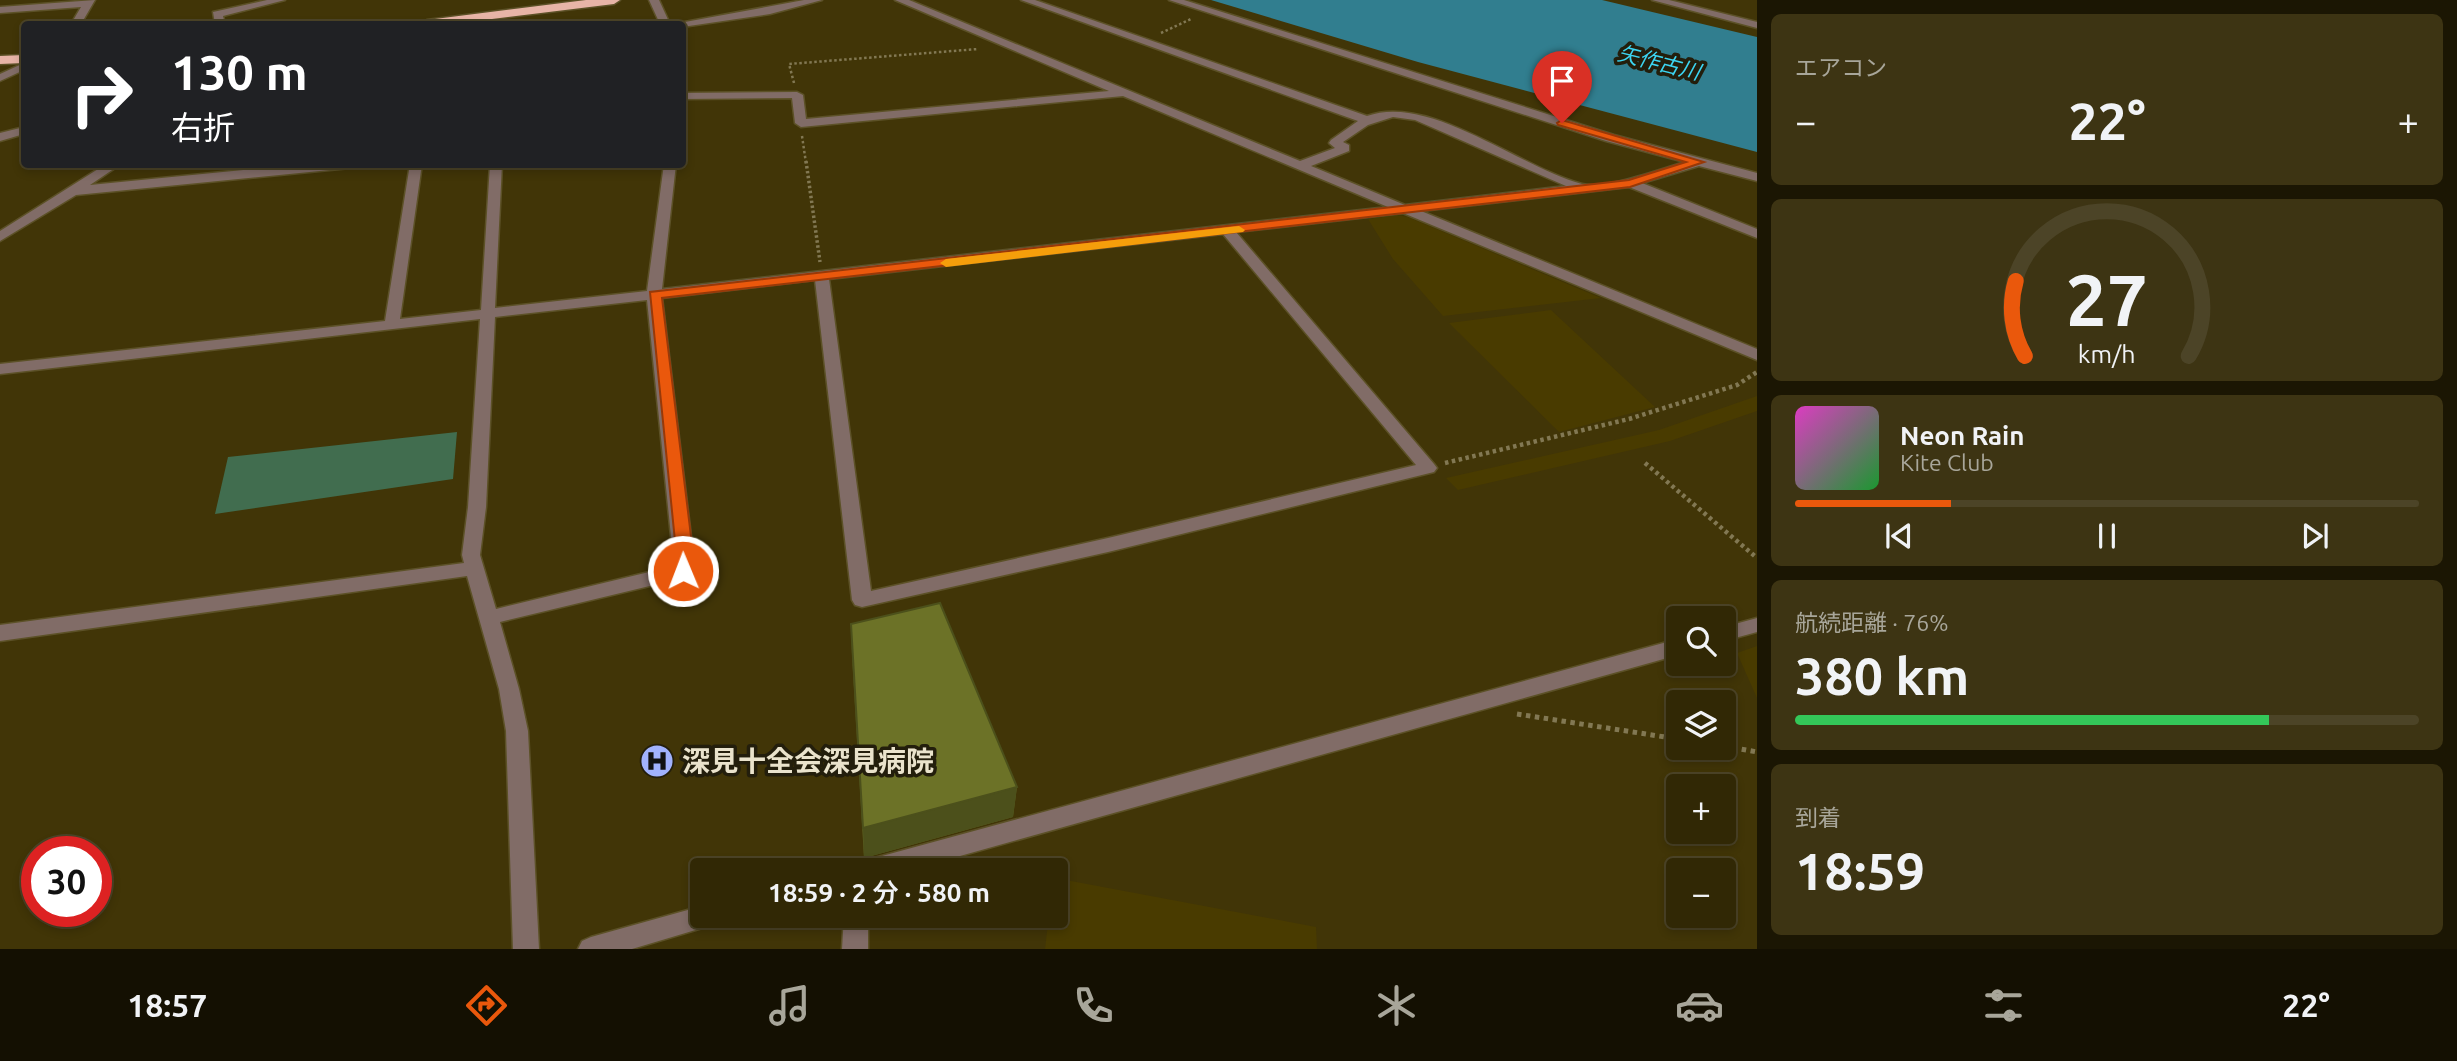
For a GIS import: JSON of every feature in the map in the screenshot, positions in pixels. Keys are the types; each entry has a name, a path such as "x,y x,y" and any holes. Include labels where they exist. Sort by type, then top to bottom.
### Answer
{"highway":[{"path":"487,21 571,3 614,0"},
{"path":"0,60 21,58"}],"street":[{"path":"219,21 216,14 280,0"},
{"path":"654,0 664,21"},
{"path":"686,23 770,11 817,0"},
{"path":"900,0 1757,355"},
{"path":"1026,0 1141,42 1207,61 1366,120"},
{"path":"1174,0 1468,94 1757,177"},
{"path":"1657,0 1757,24"},
{"path":"0,10 89,2"},
{"path":"78,21 89,2"},
{"path":"0,78 21,68"},
{"path":"686,96 797,95 800,123 1125,93"},
{"path":"1300,166 1345,148 1335,143 1366,120 1385,113 1418,117 1583,189"},
{"path":"0,137 21,132"},
{"path":"0,369 1583,189 1630,183 1699,162"},
{"path":"0,237 109,168"},
{"path":"73,191 309,168"},
{"path":"392,323 415,168"},
{"path":"496,168 477,507 471,555 509,689 517,731 526,949"},
{"path":"487,618 683,571 685,561 654,295 670,168"},
{"path":"1630,183 1757,234"},
{"path":"821,277 862,600 1108,545 1427,468 1228,231"},
{"path":"0,633 473,568"},
{"path":"1736,631 1757,625"},
{"path":"914,858 1666,650"},
{"path":"591,949 690,921"},
{"path":"855,949 856,928"}],"path":[{"path":"1141,42 1200,14"},
{"path":"789,64 1013,46"},
{"path":"800,123 821,277"},
{"path":"1427,468 1629,419 1737,385 1757,372"},
{"path":"1645,463 1757,558"},
{"path":"1505,712 1666,737"},
{"path":"1736,748 1757,752"}],"shaded area":[{"path":"1397,215 1408,217 1601,298 1443,316 1393,259 1368,219"},
{"path":"1551,310 1655,407 1559,432 1449,323"},
{"path":"1757,396 1757,411 1670,441 1458,490 1446,478 1659,430"},
{"path":"1757,646 1757,698 1737,653"},
{"path":"1068,880 1316,927 1317,949 1045,949 1047,928 1068,928"}],"green space":[{"path":"457,432 453,479 215,514 228,457"}],"water":[{"name":"矢作古川","path":"1211,0 1602,0 1757,37 1757,152 1418,62"}],"building":[{"path":"940,603 1017,787 863,828 851,624"}],"slow traffic":[{"path":"946,263 1239,230"}],"place":[{"name":"深見十全会深見病院","path":"657,761"}],"route":[{"path":"683,571 685,561 654,295 1630,183 1699,162 1562,123"}]}
